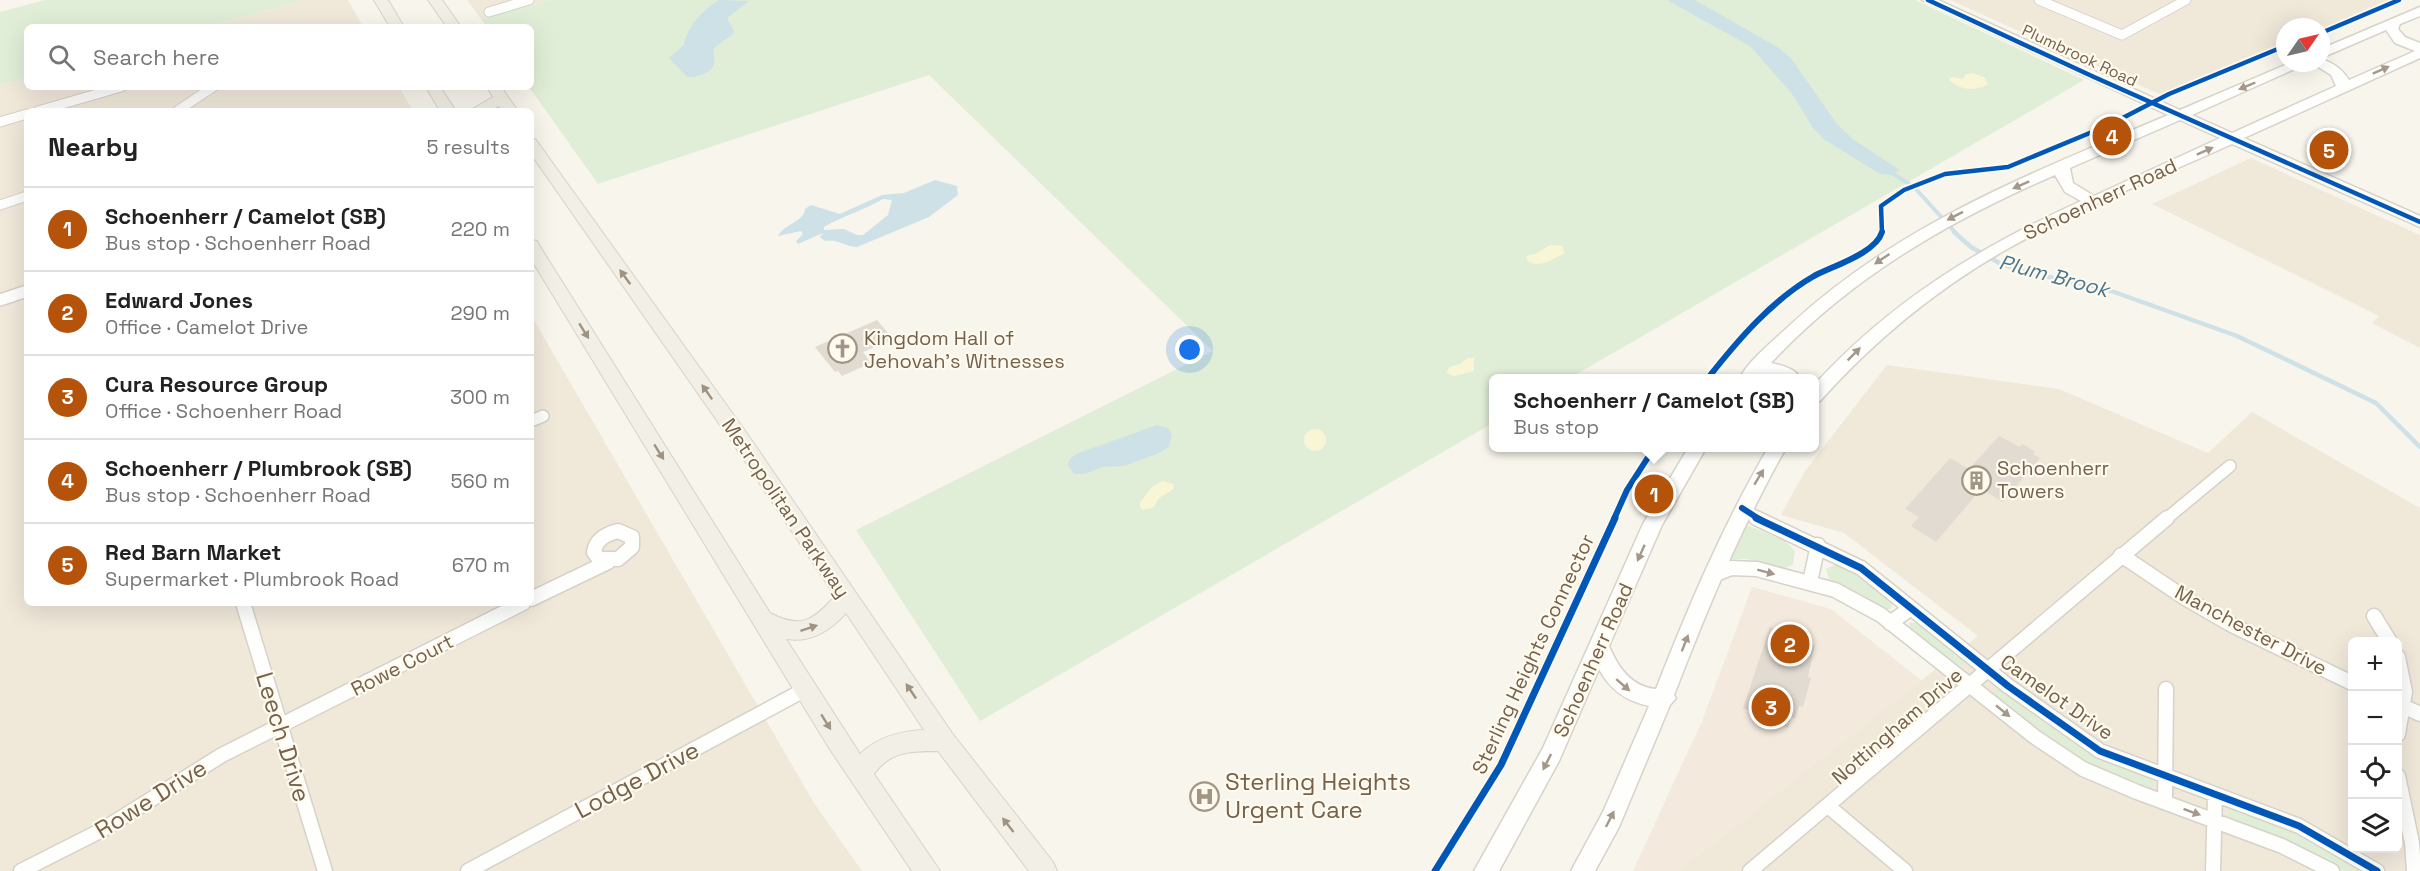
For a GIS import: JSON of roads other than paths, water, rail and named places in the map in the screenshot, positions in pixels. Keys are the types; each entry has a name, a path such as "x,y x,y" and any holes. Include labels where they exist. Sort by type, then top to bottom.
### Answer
{"main road":[{"path":"381,0 395,24"},
{"name":"Plumbrook Road","path":"1928,0 2420,222"},
{"path":"437,1 452,24"},
{"path":"2330,50 2420,11"},
{"path":"2394,22 2392,29 2396,36 2420,48"},
{"name":"Schoenherr Road","path":"1819,392 1848,359 1887,323 1934,286 1979,257 2026,232 2420,53"},
{"path":"2330,69 2343,80 2343,88"},
{"path":"1753,373 1784,338 1838,290 1881,259 1932,228 2063,166 2280,72"},
{"path":"435,90 449,108"},
{"path":"483,108 502,99"},
{"name":"Metropolitan Parkway","path":"534,147 734,430 944,740 1044,871"},
{"path":"2063,166 2062,177 2066,186 2075,193 2094,201"},
{"path":"534,167 550,170"},
{"path":"534,250 859,775 927,871"},
{"path":"1753,373 1777,370 1784,374"},
{"name":"Schoenherr Road","path":"1486,871 1551,754 1658,516 1694,452"},
{"path":"1583,871 1633,773 1665,698 1710,577 1742,508 1775,452"},
{"path":"762,619 779,630 804,631 825,620 847,597"},
{"path":"1599,647 1607,666 1623,685 1642,697 1665,698"},
{"path":"859,775 875,753 892,744 916,740 944,740"}],"street":[{"path":"489,12 529,0"},
{"path":"2039,0 2122,34 2127,34 2186,0"},
{"path":"48,108 111,90"},
{"path":"181,108 205,90"},
{"path":"0,122 24,115"},
{"path":"0,205 24,197"},
{"path":"0,300 24,292"},
{"name":"Nottingham Drive","path":"1750,871 1916,734 1969,684 2230,466"},
{"name":"Camelot Drive","path":"1742,508 1765,524 1818,546 1861,568 1988,669 2076,736 2100,751 2299,826 2377,871"},
{"path":"534,598 624,556 632,547 632,537 618,531 605,535 596,543 592,561 586,572"},
{"path":"1810,582 1818,546"},
{"path":"594,552 599,560 611,561"},
{"name":"Manchester Drive","path":"2121,555 2185,598 2230,624 2348,681"},
{"name":"Camelot Drive","path":"1710,577 1731,568 1748,567 1810,582 1859,601 2070,762 2098,777 2282,846 2332,871"},
{"name":"Leech Drive","path":"244,606 325,871"},
{"name":"Rowe Court","path":"280,726 518,606"},
{"path":"1890,623 1911,608"},
{"path":"2374,616 2387,637"},
{"path":"2402,672 2405,692 2402,700"},
{"name":"Lodge Drive","path":"468,871 806,689"},
{"path":"2165,802 2166,689"},
{"path":"2402,706 2420,714"},
{"name":"Rowe Drive","path":"21,871 102,830 222,755 280,726"},
{"path":"2213,871 2215,795"},
{"path":"2402,798 2412,843 2414,871"},
{"path":"1828,806 1905,871"}],"waterway":[{"name":"Plum Brook","path":"1890,172 1914,187 1956,233"},
{"name":"Plum Brook","path":"1954,232 1971,247 2001,264 2034,274 2103,288 2237,336 2376,403 2420,447"}],"place":[{"name":"Schoenherr / Plumbrook (SB)","path":"2112,136"},
{"name":"Red Barn Market","path":"2329,150"},
{"name":"Kingdom Hall of Jehovah's Witnesses","path":"843,349"},
{"name":"Schoenherr Towers","path":"1976,480"},
{"name":"Schoenherr / Camelot (SB)","path":"1654,494"},
{"name":"Edward Jones","path":"1790,644"},
{"name":"Cura Resource Group","path":"1771,707"},
{"name":"Sterling Heights Urgent Care","path":"1204,796"}]}
